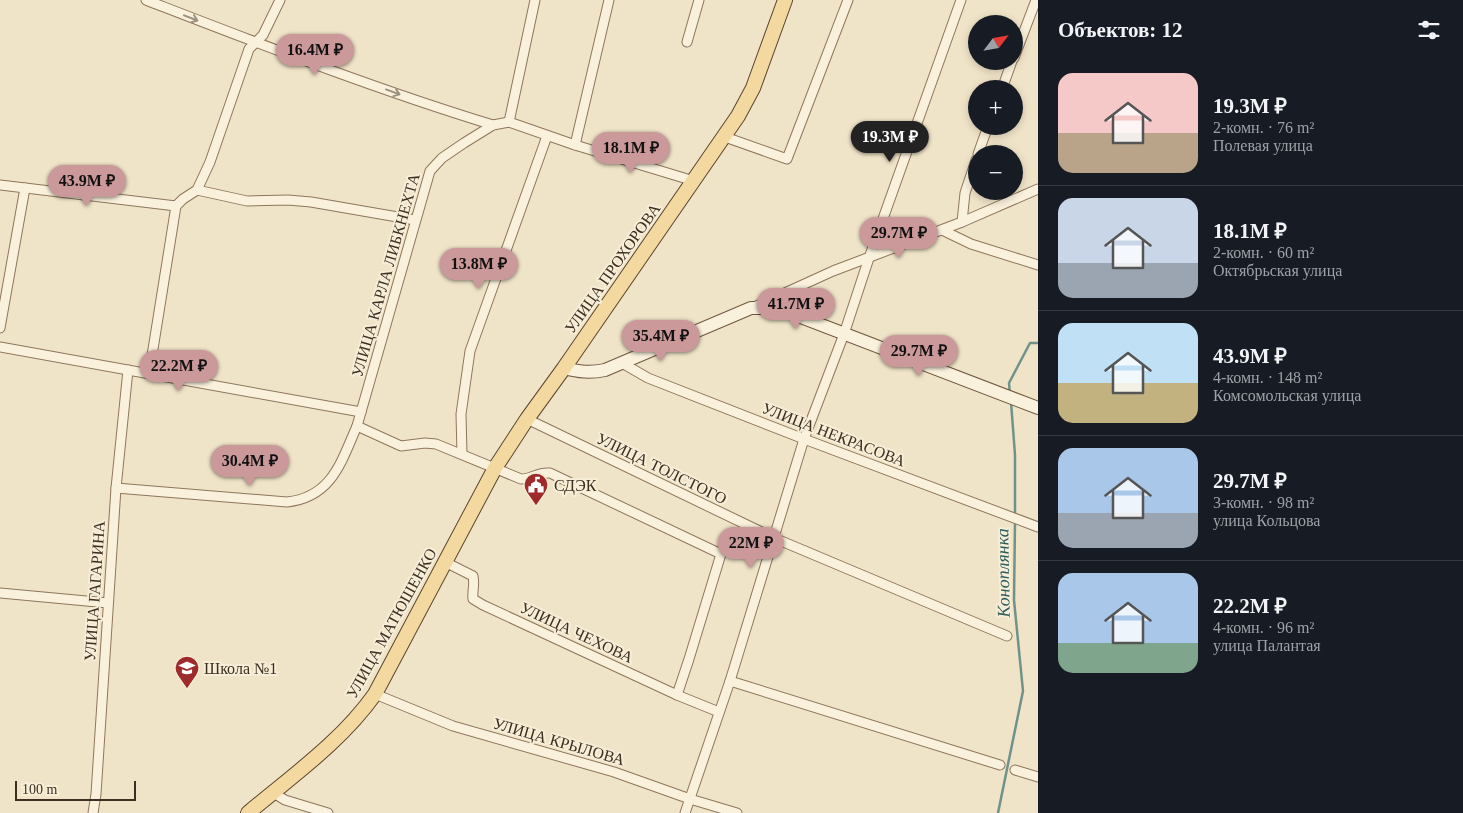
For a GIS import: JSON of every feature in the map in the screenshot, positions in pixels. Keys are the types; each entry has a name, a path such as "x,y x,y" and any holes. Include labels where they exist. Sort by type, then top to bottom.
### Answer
{"main road":[{"name":"УЛИЦА ПРОХОРОВА","path":"527,419 738,116 753,88 785,0"},
{"path":"564,368 580,372 605,370 751,308 769,308 784,311 1038,408"},
{"name":"УЛИЦА МАТЮШЕНКО","path":"248,813 340,735 375,694 495,468 527,419"}],"street":[{"path":"146,0 256,43 444,110 493,125"},
{"path":"148,374 176,206 197,190 210,162 249,49 263,35 280,0"},
{"path":"535,0 509,122 575,145 694,181"},
{"path":"575,145 609,0"},
{"path":"687,42 699,0"},
{"path":"725,136 787,159 848,0"},
{"path":"685,813 730,681 804,440 844,334 869,258 961,0"},
{"path":"1023,34 1036,0"},
{"name":"УЛИЦА КАРЛА ЛИБКНЕХТА","path":"116,488 287,502 314,495 326,485 342,460 357,426 430,171 448,153 493,125 509,122"},
{"path":"462,454 461,414 470,351 547,136"},
{"path":"962,222 965,193 968,184"},
{"path":"0,185 176,206"},
{"path":"0,328 24,188"},
{"path":"751,308 800,285 962,222 1038,189"},
{"path":"197,190 247,201 288,200 311,202 415,220"},
{"path":"942,230 971,244 1038,266"},
{"path":"0,347 361,412"},
{"name":"УЛИЦА НЕКРАСОВА","path":"622,363 648,378 804,440 1038,527"},
{"name":"УЛИЦА ГАГАРИНА","path":"93,813 96,794 116,488 128,370"},
{"name":"УЛИЦА ТОЛСТОГО","path":"527,419 774,538 1007,636"},
{"path":"357,426 401,446 425,443 436,444 521,479 527,479 542,472 550,473 721,554 677,695"},
{"name":"УЛИЦА ЧЕХОВА","path":"444,562 473,576 473,599 483,605 677,695 719,712"},
{"path":"0,593 108,603"},
{"path":"730,681 1000,765"},
{"name":"УЛИЦА КРЫЛОВА","path":"375,694 453,726 614,772 690,799 737,813"},
{"path":"1015,770 1038,777"},
{"path":"272,792 285,800 328,813"}],"waterway":[{"name":"Коноплянка","path":"1010,394 1009,383 1030,343 1038,343"},
{"name":"Коноплянка","path":"1011,402 1015,455 1015,516"},
{"name":"Коноплянка","path":"998,813 1023,691 1014,600 1015,522"}],"place":[{"name":"СДЭК","path":"536,506"},
{"name":"Школа №1","path":"187,689"}]}
